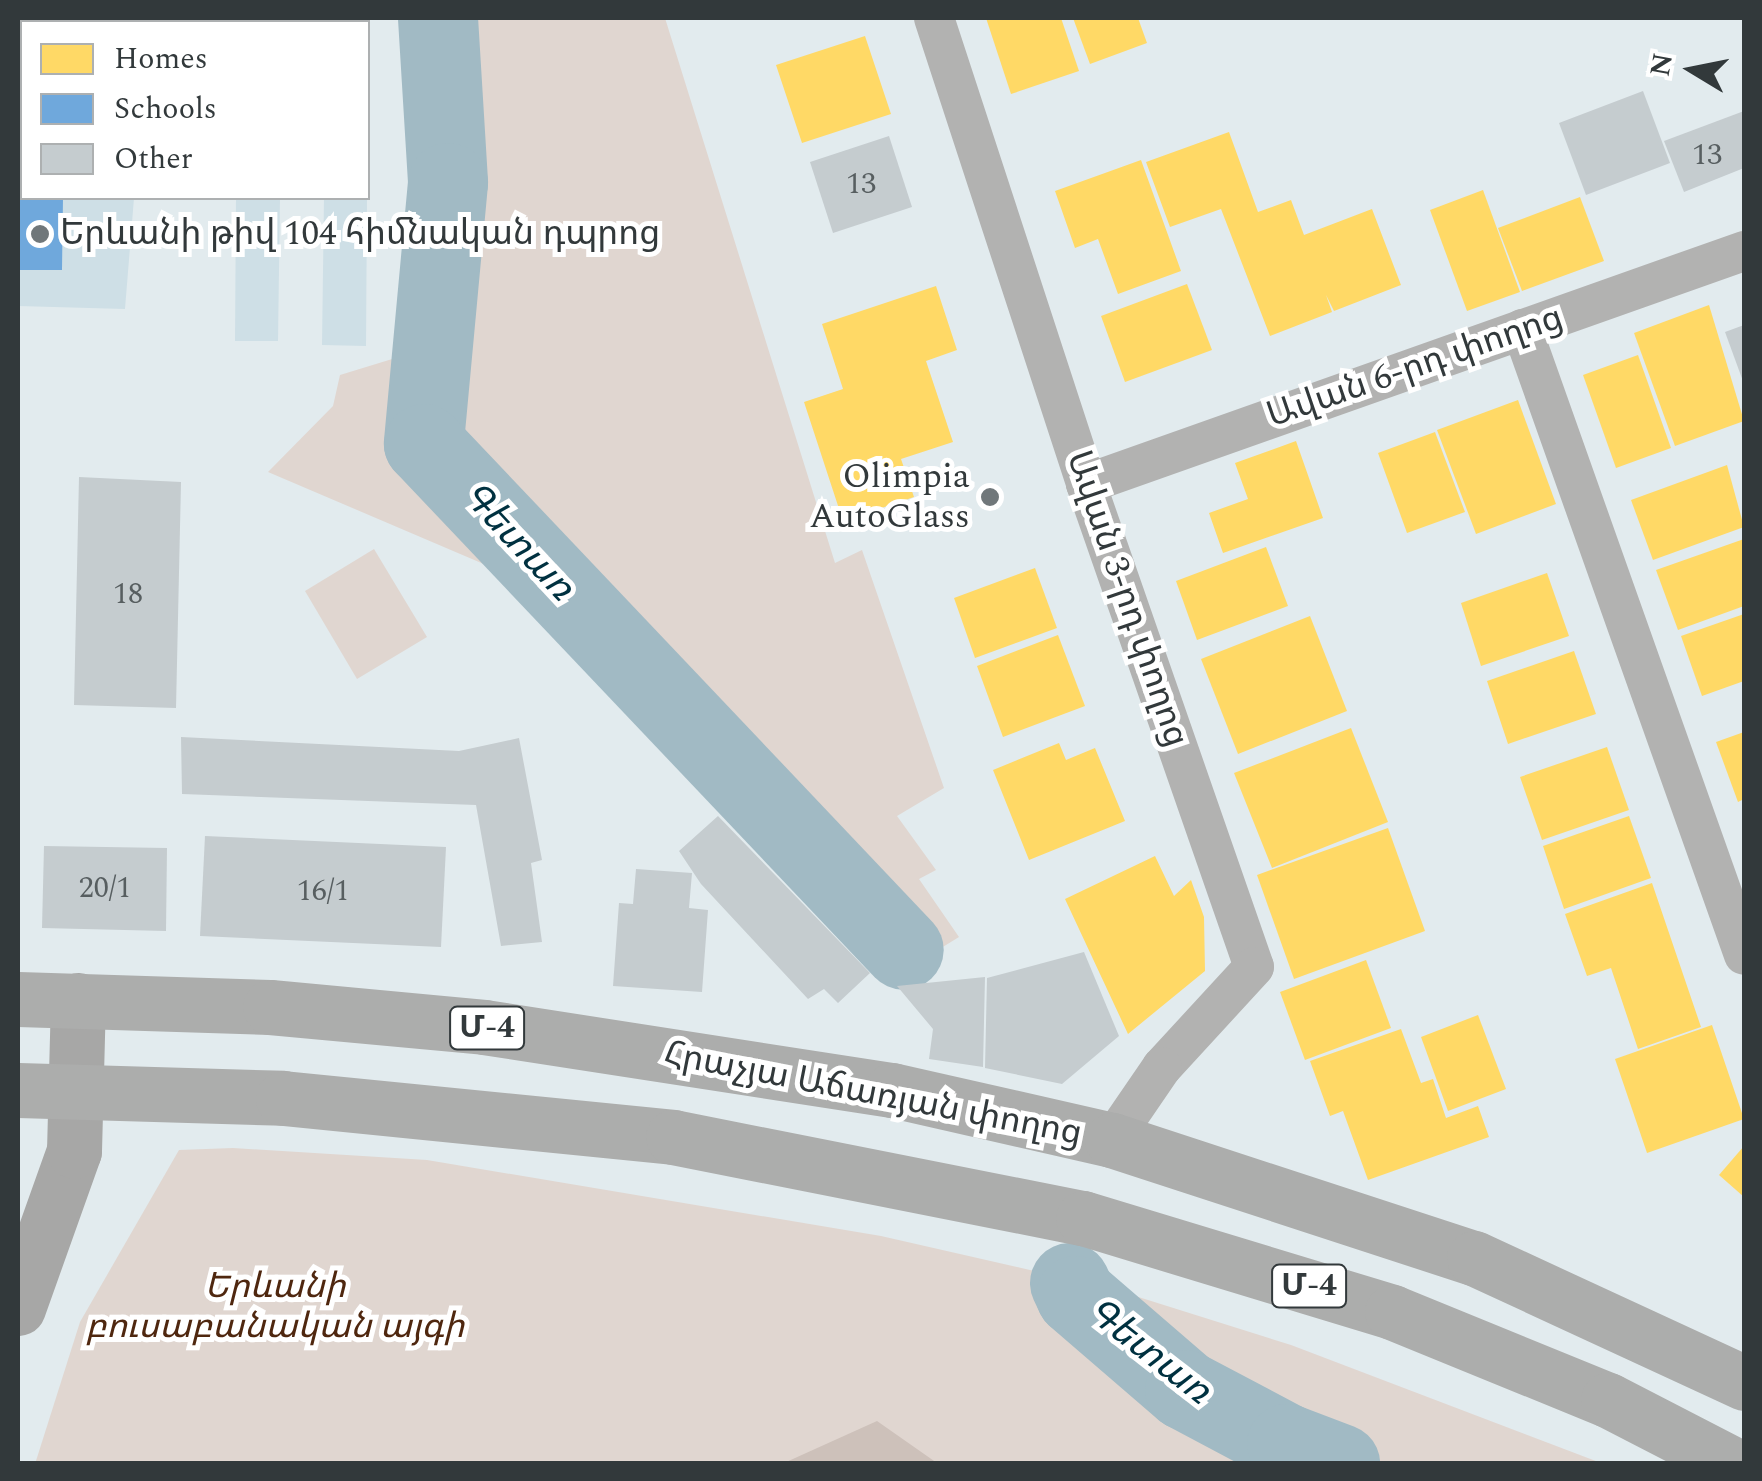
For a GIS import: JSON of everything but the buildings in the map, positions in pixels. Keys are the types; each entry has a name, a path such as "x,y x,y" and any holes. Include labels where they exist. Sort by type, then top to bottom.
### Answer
{"highway":[{"name":"Հրաչյա Աճառյան փողոց","path":"18,999 270,1007 484,1028 892,1090 1112,1140 1474,1258 1744,1383"},
{"name":"Մ-4","path":"18,1090 282,1098 673,1138 1083,1218 1392,1312 1608,1400 1732,1464"}],"main road":[{"path":"18,1308 74,1151 78,1000"}],"street":[{"name":"Ավան 3-րդ փողոց","path":"934,18 1086,484 1254,967 1162,1067 1112,1140"},
{"name":"Ավան 6-րդ փողոց","path":"1086,484 1744,251"},
{"path":"1522,329 1744,955"}],"shaded area":[{"path":"18,18 149,18 20,20 20,200 134,200 125,309 18,306"},
{"path":"236,200 280,200 278,341 235,341"},
{"path":"324,200 367,200 366,346 322,345"},
{"path":"877,1421 937,1463 784,1463"}],"green space":[{"path":"476,18 665,18 835,563 862,550 944,788 897,816 936,870 919,879 959,937 894,977 526,582 268,472 333,406 340,375 451,341 476,202"},
{"path":"374,549 427,637 357,679 305,591"},
{"name":"Երևանի բուսաբանական այգի","path":"233,1148 427,1160 881,1236 1113,1289 1291,1345 1601,1463 35,1464 80,1322 179,1150"}],"waterway":[{"name":"Գետառ","path":"438,18 448,183 424,444 904,950"},
{"name":"Գետառ","path":"1070,1283 1076,1296 1185,1390 1287,1444 1340,1464"}],"place":[{"name":"Երևանի թիվ 104 հիմնական դպրոց","path":"40,234"},
{"name":"Olimpia AutoGlass","path":"990,497"}]}
